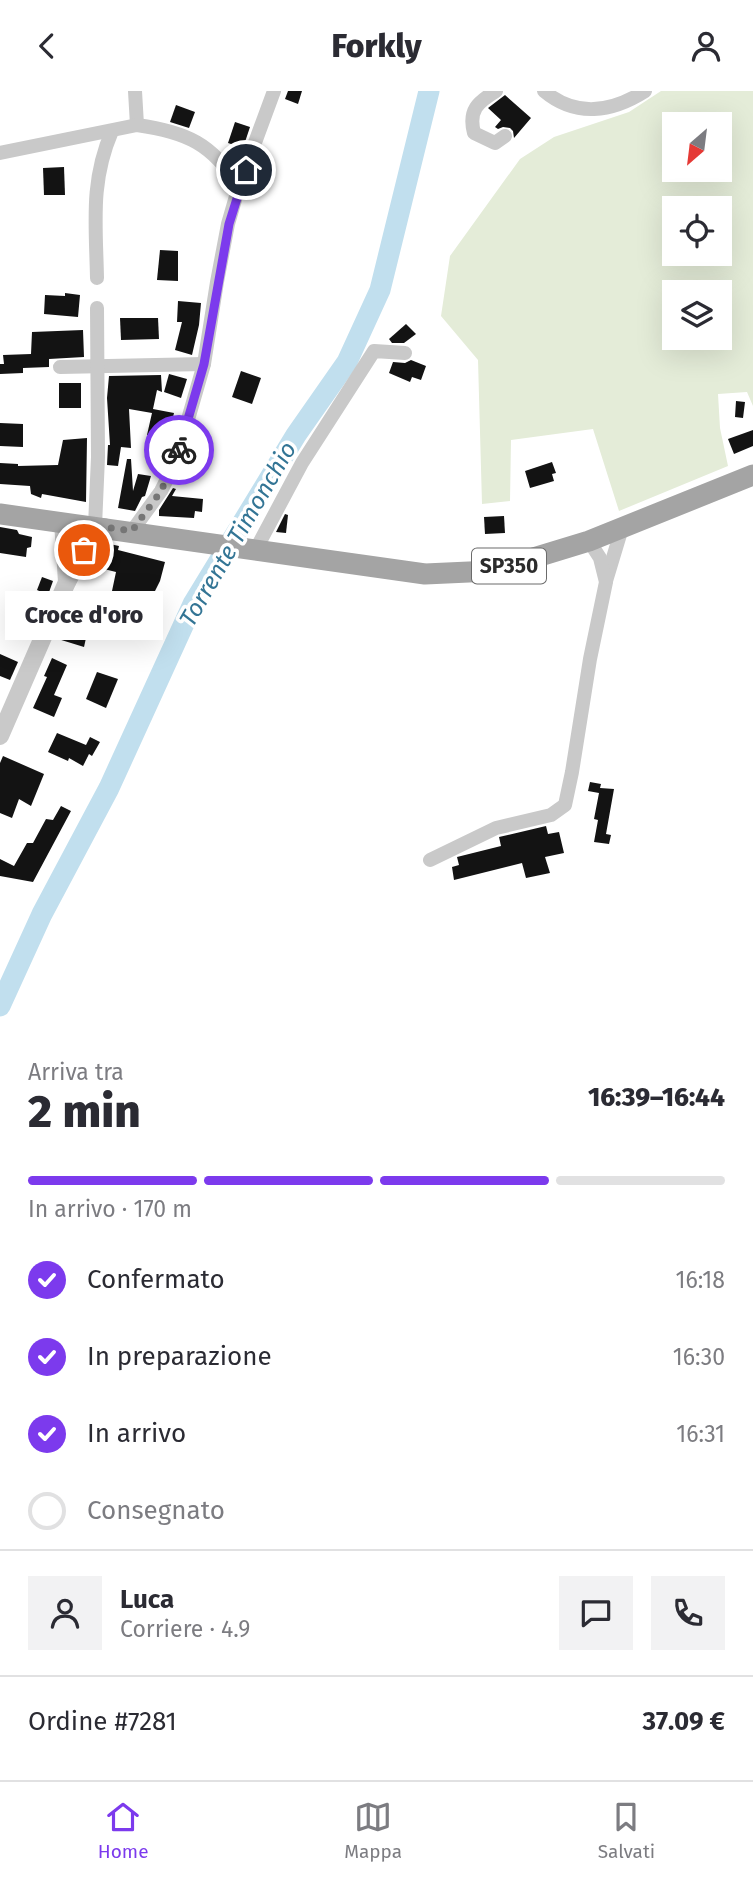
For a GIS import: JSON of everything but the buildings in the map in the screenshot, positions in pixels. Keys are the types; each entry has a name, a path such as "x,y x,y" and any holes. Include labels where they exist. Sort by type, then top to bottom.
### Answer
{"main road":[{"name":"SP350","path":"0,514 425,574 491,571 589,541 753,475"}],"street":[{"path":"135,91 137,125"},
{"path":"132,531 161,491 176,461 204,364 219,271 240,186 274,91"},
{"path":"496,91 484,98 474,110 471,122 474,132 495,143 505,136"},
{"path":"544,91 559,103 590,110 629,101 645,91"},
{"path":"0,153 137,125 191,138 215,154 240,186"},
{"path":"97,278 97,182 102,155 112,131"},
{"path":"67,582 85,525 98,457 97,308"},
{"path":"253,550 302,463 374,351 405,353"},
{"path":"60,367 204,364"},
{"path":"1,730 84,550 85,525"},
{"path":"429,860 496,828 551,815 565,805 590,659 606,582 622,528"},
{"path":"589,541 600,558 606,582"}],"green space":[{"path":"661,91 753,91 753,406 747,392 718,394 720,428 728,466 619,511 593,429 511,440 510,501 482,504 478,360 441,316 450,256 520,159 554,137 629,112"}],"waterway":[{"name":"Torrente Timonchio","path":"0,1006 42,914 109,788 193,604 296,435 347,362 380,290 429,91"}],"way so far":[{"path":"84,550 104,527 132,531 161,491 179,450"}],"place":[{"name":"Croce d'oro","path":"84,550"}],"route":[{"path":"179,450 204,364 229,224 246,170"}]}
